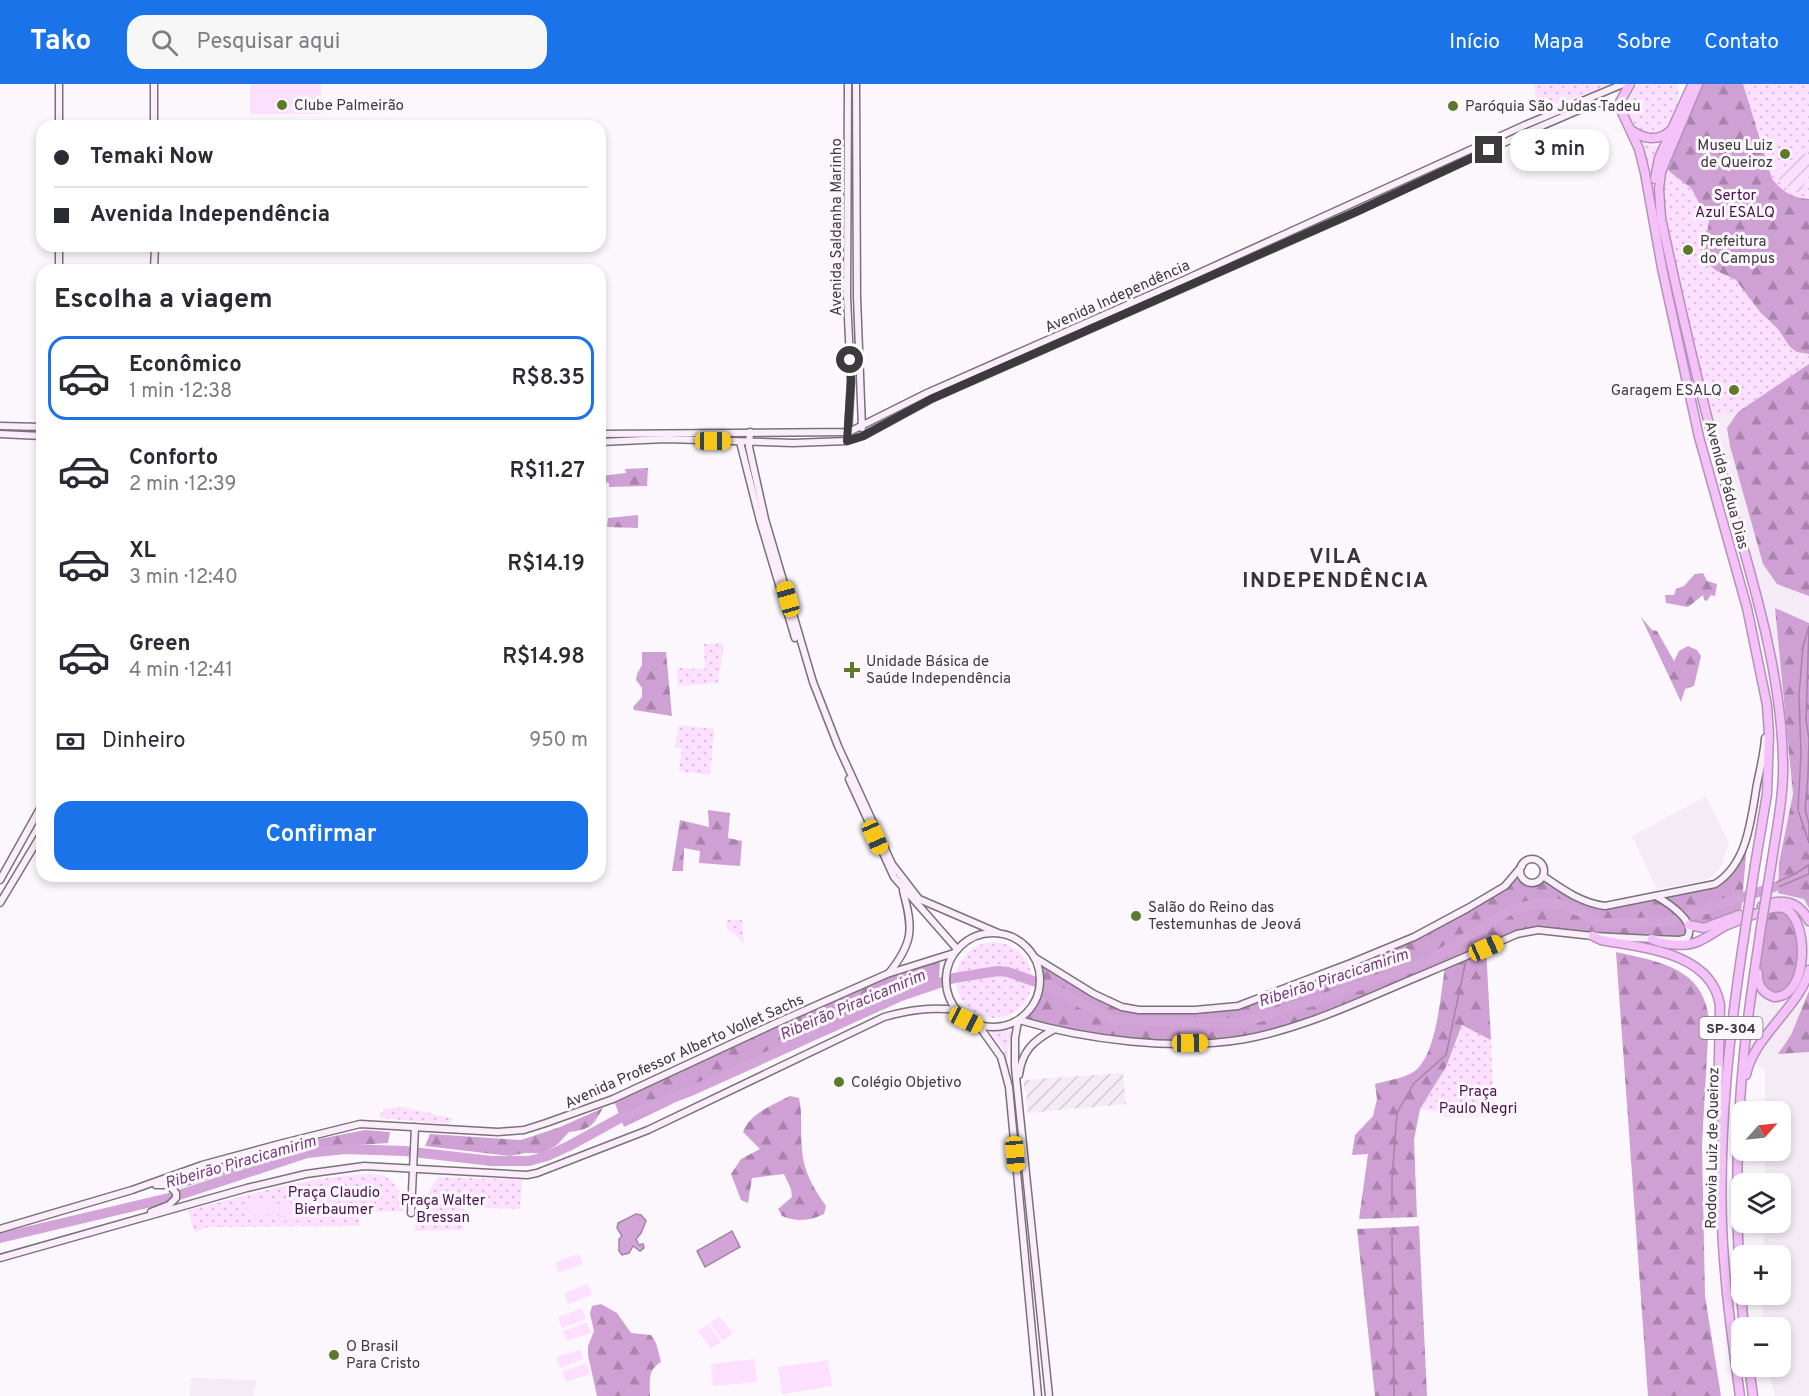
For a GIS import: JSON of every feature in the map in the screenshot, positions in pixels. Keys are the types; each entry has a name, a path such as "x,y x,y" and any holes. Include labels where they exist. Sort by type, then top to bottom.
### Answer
{"highway":[{"path":"1620,108 1620,102 1630,84"},
{"path":"1684,84 1685,98"},
{"path":"1661,218 1655,189 1659,158 1692,84"},
{"name":"Avenida Pádua Dias","path":"1698,84 1661,172 1659,189 1661,218 1701,399 1766,634 1783,758 1783,778 1772,860"},
{"name":"Avenida Pádua Dias","path":"1620,108 1645,173 1668,297 1699,437 1747,608 1767,705 1768,773 1755,865"},
{"path":"1630,129 1643,137 1651,138 1665,135 1673,129"},
{"name":"Rodovia Luiz de Queiroz","path":"1743,1317 1739,1231 1741,1099 1747,1028 1772,860"},
{"name":"Rodovia Luiz de Queiroz","path":"1740,1396 1728,1299 1722,1223 1722,1174 1727,1060 1755,865"},
{"path":"1688,923 1700,929 1712,926 1779,900 1797,906 1809,921"},
{"path":"1652,939 1661,944 1696,942 1726,926 1771,908 1785,909 1802,925 1805,950 1797,982 1791,991 1782,996 1769,995 1759,984 1761,927"},
{"path":"1593,936 1601,940 1680,958 1701,970 1710,980 1720,1005 1718,1108 1724,1125"},
{"path":"1741,1099 1747,1068 1752,1058 1803,986 1809,970"},
{"path":"1751,1377 1754,1396"}],"main road":[{"path":"59,84 59,120"},
{"path":"154,84 154,120"},
{"name":"Avenida Saldanha Marinho","path":"847,441 851,381 847,297 848,84"},
{"name":"Avenida Saldanha Marinho","path":"856,84 857,297 863,436"},
{"name":"Avenida Independência","path":"606,434 849,432 949,383 1186,279 1525,125 1623,84"},
{"name":"Avenida Independência","path":"606,442 666,439 740,442 847,441 863,436 931,399 1358,211 1595,103 1620,108"},
{"path":"1489,150 1525,130 1525,125"},
{"path":"931,399 932,394 948,387 949,383"},
{"path":"0,426 36,427"},
{"path":"696,441 742,438 750,432"},
{"path":"750,432 749,442 765,519 813,682 838,746 892,864 919,899 1012,937 1025,945 1034,957 1040,977 1040,988 1036,1001 1018,1021 999,1028 979,1026 966,1020 956,1010 946,987 945,977 948,964 955,951 968,939 982,934 998,933"},
{"path":"0,434 36,436"},
{"path":"740,442 760,521 810,686 834,746 894,877 955,951"},
{"path":"1543,876 1574,896 1605,906 1715,884 1723,879 1731,870 1748,832 1765,744 1767,705"},
{"path":"0,880 36,816"},
{"path":"0,903 36,843"},
{"path":"1034,957 1094,994 1122,1007 1139,1010 1195,1010 1238,1006 1413,937 1505,886 1522,866 1529,860 1539,861 1543,866 1543,876 1539,882 1527,882 1521,873 1522,866"},
{"path":"887,974 905,951 909,941 909,913 902,888"},
{"path":"1018,1021 1053,1030 1150,1043 1210,1043 1244,1039 1331,1014 1517,934 1538,930 1593,936 1683,939 1689,934 1688,923 1669,904 1656,896"},
{"name":"Avenida Professor Alberto Vollet Sachs","path":"0,1229 132,1190 202,1165 360,1124 498,1132 524,1130 564,1118 613,1099 887,974 955,951"},
{"path":"0,1258 306,1174 364,1166 527,1175 537,1173 648,1130 884,1017 927,1008 956,1010"},
{"path":"1018,1021 1015,1051 1049,1396"},
{"path":"979,1026 1001,1058 1009,1087 1035,1367 1040,1396"},
{"path":"1018,1082 1021,1060 1033,1043 1053,1030"},
{"path":"411,1213 415,1127"},
{"path":"132,1190 162,1184 170,1185 176,1193 174,1202 135,1220"}],"shaded area":[{"path":"1809,84 1809,1396 1775,1396 1770,1377 1791,1377 1791,1317 1763,1317 1763,1305 1791,1305 1791,1245 1764,1245 1764,1233 1791,1233 1791,1173 1764,1173 1765,1161 1791,1161 1791,1101 1765,1101 1765,1071 1744,1055 1783,759 1762,613 1706,416"},
{"path":"1809,626 1806,720 1809,739 1805,809 1809,824 1809,843 1798,810 1801,754 1799,695 1803,647"},
{"path":"1706,796 1729,843 1722,865 1713,876 1705,880 1657,889 1632,836"},
{"path":"1809,865 1809,874 1769,891 1770,885"},
{"path":"1123,1073 1126,1104 1028,1113 1026,1099 1028,1093 1024,1090 1024,1080"},
{"path":"636,1214 641,1215 646,1221 636,1239 639,1245 643,1244 644,1248 640,1251 633,1246 629,1253 622,1255 619,1251 619,1239 622,1236 617,1228 618,1223"},
{"path":"732,1231 740,1247 705,1267 697,1251"},
{"path":"191,1378 256,1380 254,1396 190,1396"}],"green space":[{"path":"250,84 321,84 321,114 250,114"},
{"path":"1534,84 1618,84 1540,109 1537,107"},
{"path":"1638,84 1678,84 1679,95 1675,112 1667,126 1657,133 1647,134 1632,121 1629,110 1630,97"},
{"name":"Sertor Azul ESALQ","path":"1698,84 1809,84 1809,364 1738,412 1706,416 1662,217 1662,172"},
{"path":"1700,84 1743,84 1772,179 1788,194 1809,199 1809,354 1797,352 1790,347 1778,329 1760,312 1736,280 1709,265 1703,257 1709,221 1691,188 1670,172 1665,165"},
{"path":"1641,143 1659,146 1653,164 1652,177"},
{"path":"1799,149 1809,156 1809,176 1799,194 1774,177 1779,168 1789,166"},
{"path":"1809,364 1809,596 1777,584 1763,564 1727,428 1738,412"},
{"path":"648,468 647,486 609,487 606,475 626,473 625,469"},
{"path":"638,515 638,528 607,527 608,518"},
{"path":"1703,573 1707,581 1717,584 1715,596 1711,595 1707,601 1704,600 1703,595 1688,607 1666,603 1665,595 1674,595 1676,589 1684,586 1695,574"},
{"path":"1775,608 1809,623 1809,908 1804,899 1778,893 1779,863 1793,794"},
{"path":"1641,617 1652,630 1657,631 1674,661 1679,651 1688,646 1697,650 1701,656 1694,686 1685,689 1681,702"},
{"path":"724,643 718,683 678,686 677,668 705,669 704,644"},
{"path":"642,652 666,652 672,716 634,710 633,707 642,697 642,688 636,680 642,665"},
{"path":"679,725 714,729 710,775 679,771 682,748 675,747"},
{"path":"708,810 730,813 728,838 742,841 740,866 699,863 700,851 684,848 683,871 672,871 680,820 709,827"},
{"path":"1748,832 1741,914 1712,926 1689,925 1683,939 1538,930 1486,948 1491,1040 1462,1025 1446,1067 1420,1109 1414,1140 1417,1217 1359,1219 1368,1154 1352,1155 1355,1135 1373,1116 1377,1099 1375,1084 1410,1074 1425,1058 1434,1033 1445,966 1331,1014 1244,1039 1150,1043 1053,1030 1019,1020 1032,1006 1038,991 1038,975 1034,957 1094,994 1139,1010 1238,1006 1410,938 1505,886 1522,866 1521,873 1527,882 1535,883 1543,876 1593,904 1605,906 1715,884 1731,870"},
{"path":"1785,909 1804,936 1794,988 1769,995 1758,979 1764,910"},
{"path":"727,920 742,920 744,944 727,929"},
{"path":"994,942 1009,945 1021,953 1029,965 1032,980 1029,995 1021,1007 1009,1015 994,1018 979,1015 967,1007 959,995 956,980 959,965 967,953 979,945"},
{"path":"1616,952 1648,959 1676,970 1698,988 1705,1002 1709,1019 1702,1145 1705,1296 1721,1396 1648,1396"},
{"path":"940,962 939,981 859,1011 693,1087 672,1104 624,1127 614,1101 777,1024 888,976"},
{"path":"1809,991 1809,1052 1778,1054 1791,1035"},
{"name":"Praça Paulo Negri","path":"1463,1025 1491,1040 1494,1116 1442,1117 1441,1112 1420,1109 1446,1067"},
{"path":"989,1030 1011,1031 1007,1061 1003,1049"},
{"path":"790,1096 799,1098 804,1165 813,1187 826,1206 824,1214 814,1218 798,1220 782,1216 778,1209 792,1197 784,1174 752,1178 748,1203 741,1200 731,1174 741,1159 760,1149 743,1132 746,1126 763,1110"},
{"path":"404,1107 454,1119 447,1124 380,1118 384,1109"},
{"path":"603,1108 590,1126 569,1132 557,1145 543,1153 510,1156 425,1146 430,1134 521,1140 560,1127"},
{"path":"365,1130 390,1132 388,1143 312,1148 294,1154 288,1145"},
{"path":"278,1148 282,1157 180,1188 172,1179"},
{"name":"Praça Claudio Bierbaumer","path":"383,1175 393,1182 401,1198 404,1211 359,1212 360,1226 208,1227 194,1232 188,1210 304,1182"},
{"name":"Praça Walter Bressan","path":"438,1177 522,1180 520,1209 464,1207 463,1230 414,1231 423,1202"},
{"path":"318,1187 335,1187 335,1220 318,1220"},
{"path":"353,1187 378,1187 378,1201 353,1200"},
{"path":"276,1201 276,1215 248,1216 248,1202"},
{"path":"279,1203 316,1203 316,1220 279,1221"},
{"path":"1419,1226 1427,1396 1375,1396 1357,1229"},
{"path":"579,1254 583,1264 559,1273 555,1262"},
{"path":"588,1284 592,1295 568,1304 564,1293"},
{"path":"601,1304 617,1313 631,1333 651,1335 656,1343 661,1362 651,1373 650,1396 597,1396 588,1346 594,1331 590,1314 592,1306"},
{"path":"582,1308 586,1319 562,1328 558,1317"},
{"path":"719,1316 733,1333 723,1341 710,1323"},
{"path":"587,1322 591,1333 567,1341 563,1331"},
{"path":"708,1324 721,1342 711,1349 698,1331"},
{"path":"580,1349 584,1359 560,1368 556,1357"},
{"path":"754,1359 757,1382 713,1386 711,1364"},
{"path":"828,1360 832,1386 782,1394 778,1367"},
{"path":"586,1363 590,1374 566,1382 562,1372"}],"waterway":[{"name":"Ribeirão Piracicamirim","path":"0,1238 173,1197 307,1153 345,1149 404,1151 492,1161 529,1161 547,1156 620,1118 693,1090 901,996 954,978 998,971 1008,972 1053,988 1112,1020 1239,1023 1324,998 1427,962 1512,909 1555,903 1574,909 1602,923 1669,921 1774,887"},
{"path":"1468,952 1472,934"},
{"path":"1392,1211 1397,1113 1414,1083 1446,1055 1466,960"},
{"path":"1392,1236 1394,1396"}],"place":[{"name":"Clube Palmeirão","path":"282,105"},
{"name":"Paróquia São Judas Tadeu","path":"1453,106"},
{"name":"Museu Luiz de Queiroz","path":"1785,154"},
{"name":"Prefeitura do Campus","path":"1688,250"},
{"name":"Garagem ESALQ","path":"1734,390"},
{"name":"Unidade Básica de Saúde Independência","path":"852,670"},
{"name":"Salão do Reino das Testemunhas de Jeová","path":"1136,916"},
{"name":"Colégio Objetivo","path":"839,1082"},
{"name":"O Brasil Para Cristo","path":"334,1355"}],"district":[{"name":"VILA INDEPENDÊNCIA","path":"1336,568"}],"route":[{"path":"850,360 847,441 880,428 931,399 1358,211 1489,150"}]}
